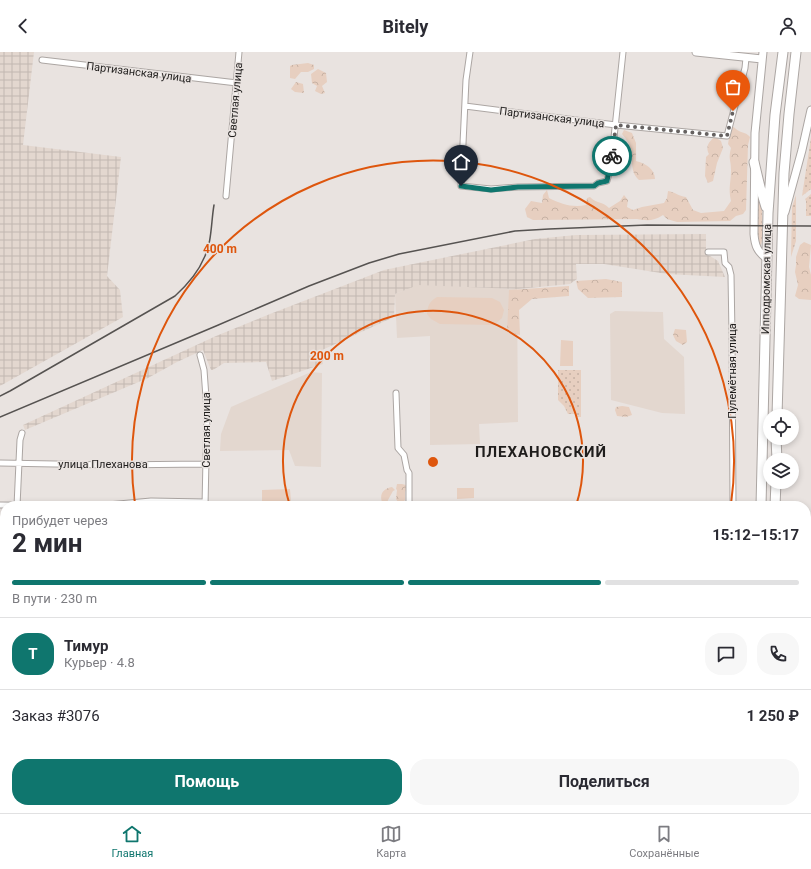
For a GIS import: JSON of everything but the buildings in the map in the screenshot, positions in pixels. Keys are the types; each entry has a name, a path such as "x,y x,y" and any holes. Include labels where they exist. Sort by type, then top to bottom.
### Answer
{"highway":[{"name":"Ипподромская улица","path":"761,501 768,213 775,115 783,52"},
{"name":"Ипподромская улица","path":"777,409 784,173 796,52"},
{"path":"754,162 768,213"},
{"path":"775,501 776,489"}],"street":[{"name":"Светлая улица","path":"226,196 239,52"},
{"path":"470,52 466,80 461,186 491,190 518,187 594,186 598,183 607,181 611,166 623,52"},
{"path":"696,52 746,58 763,56 755,133 755,244 760,254 767,259"},
{"name":"Партизанская улица","path":"465,106 616,125 727,136 745,68 746,58"},
{"name":"Партизанская улица","path":"42,60 237,83"},
{"path":"783,220 811,110"},
{"name":"Пулемётная улица","path":"708,252 724,252 725,263 729,267 731,275 733,501"},
{"name":"Светлая улица","path":"200,355 204,370 206,404 205,501"},
{"path":"396,393 398,448 404,455 409,473 409,501"},
{"path":"17,501 20,440 22,433"},
{"name":"улица Плеханова","path":"0,463 110,465 206,464"}],"shaded area":[{"path":"0,52 34,52 23,145 121,157 107,276 120,290 123,317 0,386"},
{"path":"706,234 706,255 718,261 725,277 667,274 604,264 576,264 577,279 570,284 518,289 418,285 395,294 394,317 320,351 323,364 272,381 266,362 224,363 211,370 203,350 148,378 25,430 23,425 216,336 384,270 535,239 576,235"},
{"path":"418,284 517,289 518,422 479,424 480,444 430,445 430,336 397,338 395,294"},
{"path":"615,311 663,312 664,339 684,357 685,414 662,413 611,400 610,314"},
{"path":"311,372 322,373 321,467 295,466 289,450 220,451 221,434 231,407"}],"green space":[{"path":"308,63 314,65 314,69 308,72 301,72 295,79 290,78 290,66"},
{"path":"318,69 326,73 327,82 322,86 325,93 321,94 315,91 317,86 312,83 311,74"},
{"path":"296,82 303,84 304,93 295,92 291,89"},
{"path":"731,126 750,137 748,145 746,210 743,214 736,216 730,221 677,222 667,219 663,215 647,220 533,220 527,217 525,209 531,201 542,203 543,195 547,190 549,198 572,206 586,205 587,198 590,197 609,208 620,201 624,195 628,200 627,207 633,210 664,203 667,198 668,191 686,197 693,210 701,213 724,211 731,201 731,148 728,144"},
{"path":"624,130 632,133 636,143 636,161 649,167 655,175 655,179 639,180 636,177 633,169 629,145 622,134"},
{"path":"715,137 721,141 723,148 717,163 713,181 708,183 705,176 706,157 709,154 707,149 709,142"},
{"path":"811,137 811,189 802,196 810,144"},
{"path":"811,194 811,216 806,216 805,199"},
{"path":"796,195 796,241 791,257 792,207"},
{"path":"758,197 762,210 762,241 760,248 758,240"},
{"path":"804,242 811,245 809,267 811,275 811,300 799,299 795,296 798,285 795,272 796,257 800,245"},
{"path":"606,279 622,282 622,297 588,298 578,289 576,281"},
{"path":"569,286 569,296 532,299 519,310 520,335 507,332 509,290"},
{"path":"437,297 492,298 500,302 504,310 502,318 494,325 440,324 431,319 427,314 429,304"},
{"path":"675,329 686,330 687,342 683,345 676,341 673,335"},
{"path":"561,340 573,341 573,366 560,366"},
{"path":"558,370 581,370 581,417 577,417 576,414 568,414 564,406 558,400"},
{"path":"616,407 629,407 632,415 626,417 617,416 615,410"},
{"path":"397,484 406,485 407,487 404,501 397,501"},
{"path":"392,487 395,490 388,501 382,501 381,496 387,489"},
{"path":"457,488 474,488 474,498 457,499"},
{"path":"290,489 291,501 262,501 262,490"}],"railway":[{"path":"0,396 175,296 195,274 207,252 214,205"},
{"path":"0,417 309,286 369,263 399,254 515,231 647,225 811,226"}],"way so far":[{"path":"612,156 616,125 727,136 733,111"}],"district":[{"name":"ПЛЕХАНОВСКИЙ","path":"541,452"}],"route":[{"path":"461,186 491,190 518,187 594,186 598,183 607,181 612,156"}]}
